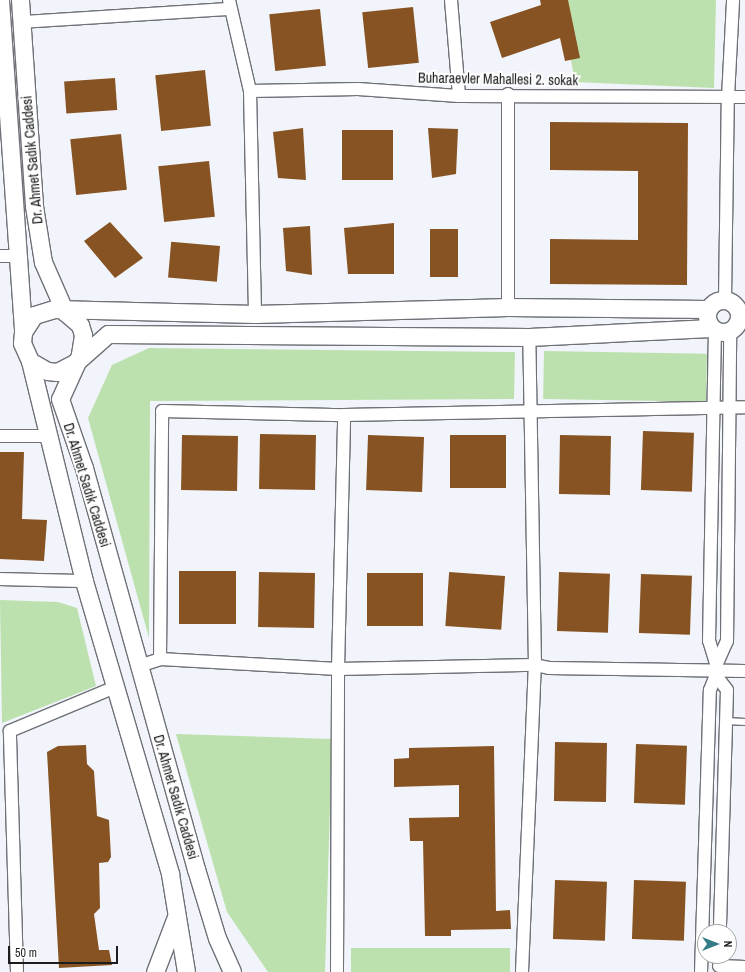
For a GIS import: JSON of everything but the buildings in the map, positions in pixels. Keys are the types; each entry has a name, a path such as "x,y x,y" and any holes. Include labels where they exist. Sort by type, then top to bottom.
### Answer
{"street":[{"name":"Dr. Ahmet Sadık Caddesi","path":"0,0 4,83 23,332"},
{"name":"Dr. Ahmet Sadık Caddesi","path":"20,0 34,206 43,262 65,312 80,325 83,335 80,355 60,398 140,666 217,938 232,972"},
{"path":"451,0 459,96"},
{"path":"30,361 52,372 75,363 108,334 529,337 727,329 739,319 735,303 728,97 733,0"},
{"path":"22,22 229,4 250,92 255,314"},
{"name":"Buharaevler Mahallesi 2. sokak","path":"250,92 358,89 459,96 508,94 745,96"},
{"path":"508,94 508,307"},
{"path":"0,256 17,256"},
{"path":"727,329 707,319 708,309 715,302 735,303"},
{"path":"186,972 170,874 84,581 47,436 30,361 24,353 23,332 39,313 65,312 255,314 508,307 708,309"},
{"path":"701,972 710,690 727,641 727,329"},
{"path":"720,924 727,690 718,669 709,641 714,408 727,329"},
{"path":"522,972 534,665 529,337"},
{"path":"160,659 162,411 344,415 714,408 728,406 745,407"},
{"path":"337,972 338,669 344,415"},
{"path":"0,436 47,436"},
{"path":"0,579 84,581"},
{"path":"140,666 160,659 338,669 534,665 550,668 718,669 745,671"},
{"path":"17,972 10,731 115,686"},
{"path":"155,972 177,911"},
{"path":"719,965 745,967"}],"lane":[{"path":"726,721 745,722"}],"green space":[{"path":"560,0 716,0 714,88 575,82"},
{"path":"149,348 515,352 514,399 150,401 149,638 88,418 112,365"},
{"path":"544,351 707,354 706,402 543,399"},
{"path":"0,600 58,602 77,608 96,686 2,723"},
{"path":"176,734 332,739 325,972 268,972 227,912"},
{"path":"351,948 510,948 510,972 351,972"}]}
